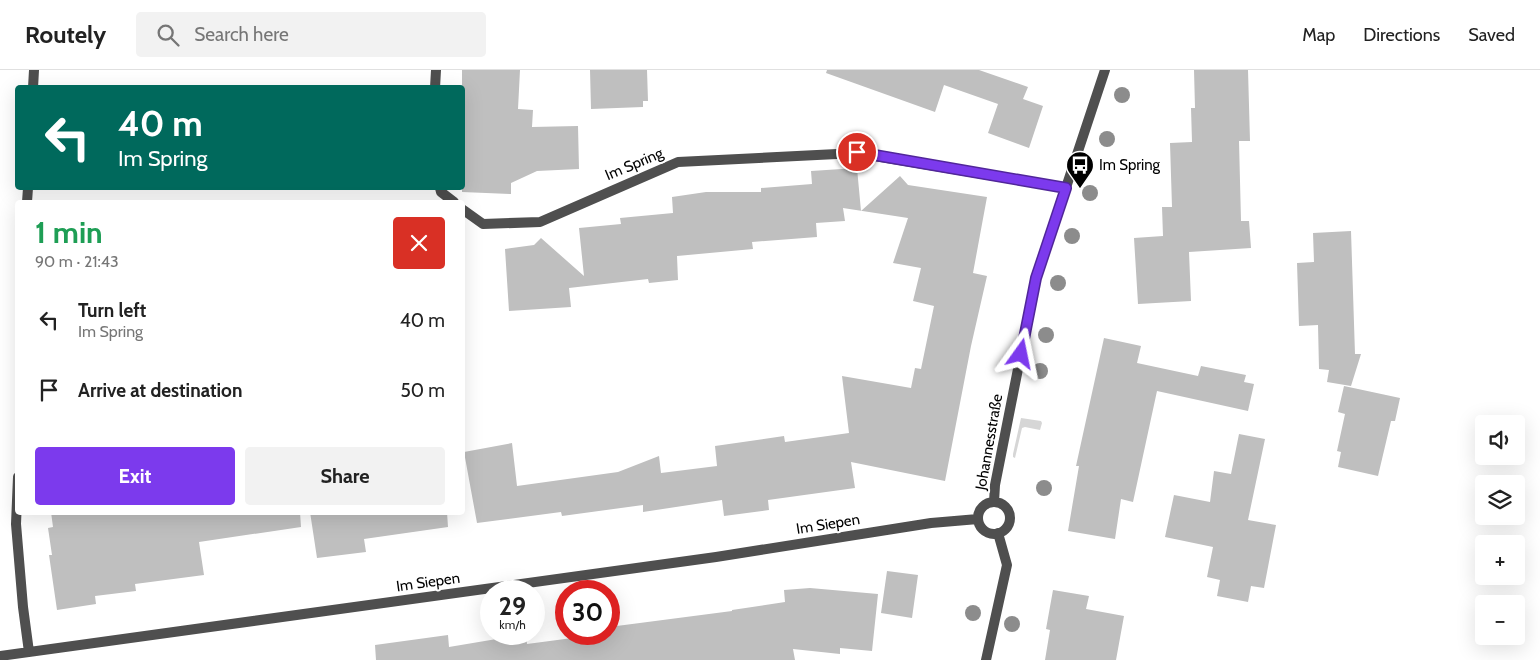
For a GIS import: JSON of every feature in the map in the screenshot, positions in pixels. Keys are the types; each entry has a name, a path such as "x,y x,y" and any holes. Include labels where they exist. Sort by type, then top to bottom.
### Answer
{"street":[{"path":"33,85 34,70"},
{"path":"435,85 436,70"},
{"name":"Johannesstraße","path":"994,502 995,486 1036,278 1105,70"},
{"name":"Im Spring","path":"465,211 483,224 540,222 678,162 857,152 1066,188"},
{"path":"440,190 451,200"},
{"name":"Johannesstraße","path":"978,519 980,511 985,505 994,502 1000,503 1010,514 1006,529 998,533"},
{"path":"16,515 23,607 29,652"},
{"path":"978,519 984,531 992,534 998,533 1007,565 986,660"},
{"name":"Im Siepen","path":"0,656 716,557 931,523 978,519"}],"shaded area":[{"path":"1021,418 1041,421 1042,423 1040,430 1022,428 1015,458 1013,454"}],"building":[{"path":"462,70 520,70 518,109 533,110 532,127 578,126 579,169 537,171 511,183 511,194 462,192 462,190 465,190 465,85 462,85"},
{"path":"590,70 647,70 648,101 643,101 643,107 591,109"},
{"path":"827,70 979,70 1028,87 1023,99 1043,106 1029,148 988,133 998,104 944,85 935,112 826,73"},
{"path":"1194,70 1248,70 1250,141 1239,141 1241,221 1249,221 1251,248 1189,252 1191,301 1138,304 1134,238 1163,236 1162,207 1172,207 1170,143 1192,142 1191,108 1195,108"},
{"path":"857,168 861,211 843,208 845,221 816,223 817,237 752,242 753,249 677,256 678,280 649,283 648,279 569,288 571,307 509,311 505,249 534,245 541,238 584,276 579,228 621,224 620,218 673,213 672,197 706,192 761,192 761,188 812,184 811,171"},
{"path":"900,176 908,185 987,197 973,273 987,276 971,346 945,481 851,462 855,488 768,500 769,510 724,516 722,500 643,512 643,505 562,516 561,512 477,523 465,452 512,443 517,486 618,472 659,456 661,473 717,466 715,446 784,436 785,442 849,433 842,376 911,388 915,368 921,369 934,306 913,301 921,268 893,263 908,218 861,211"},
{"path":"1351,231 1355,354 1361,354 1351,386 1327,382 1329,370 1319,369 1318,325 1299,326 1297,263 1314,262 1313,233"},
{"path":"1104,338 1141,346 1137,363 1198,376 1201,366 1246,375 1244,382 1254,384 1248,411 1157,391 1133,502 1121,499 1115,539 1068,531 1079,466 1076,466"},
{"path":"1344,386 1400,398 1395,421 1391,421 1378,476 1338,467 1341,452 1337,451 1345,414 1338,412"},
{"path":"1239,434 1265,439 1248,520 1276,525 1264,588 1251,586 1248,602 1217,596 1220,580 1207,577 1213,547 1165,537 1174,495 1210,502 1214,471 1231,474"},
{"path":"51,515 300,515 301,527 199,542 204,575 135,584 136,591 95,596 96,604 57,610 49,555 52,555 48,528 53,527"},
{"path":"310,515 447,515 448,527 364,539 366,552 317,558"},
{"path":"887,571 918,575 912,618 881,613"},
{"path":"810,588 878,594 872,651 840,648 840,654 793,649 795,660 376,660 375,645 448,635 449,647 480,642 480,645 545,645 545,642 555,640 555,645 620,645 620,626 785,602 784,590"},
{"path":"1053,590 1089,596 1086,609 1124,616 1116,660 1045,660 1050,630 1046,629"}],"place":[{"name":"Im Spring","path":"1080,189"}],"route":[{"path":"857,152 1066,188 1036,278 1021,354"}]}
